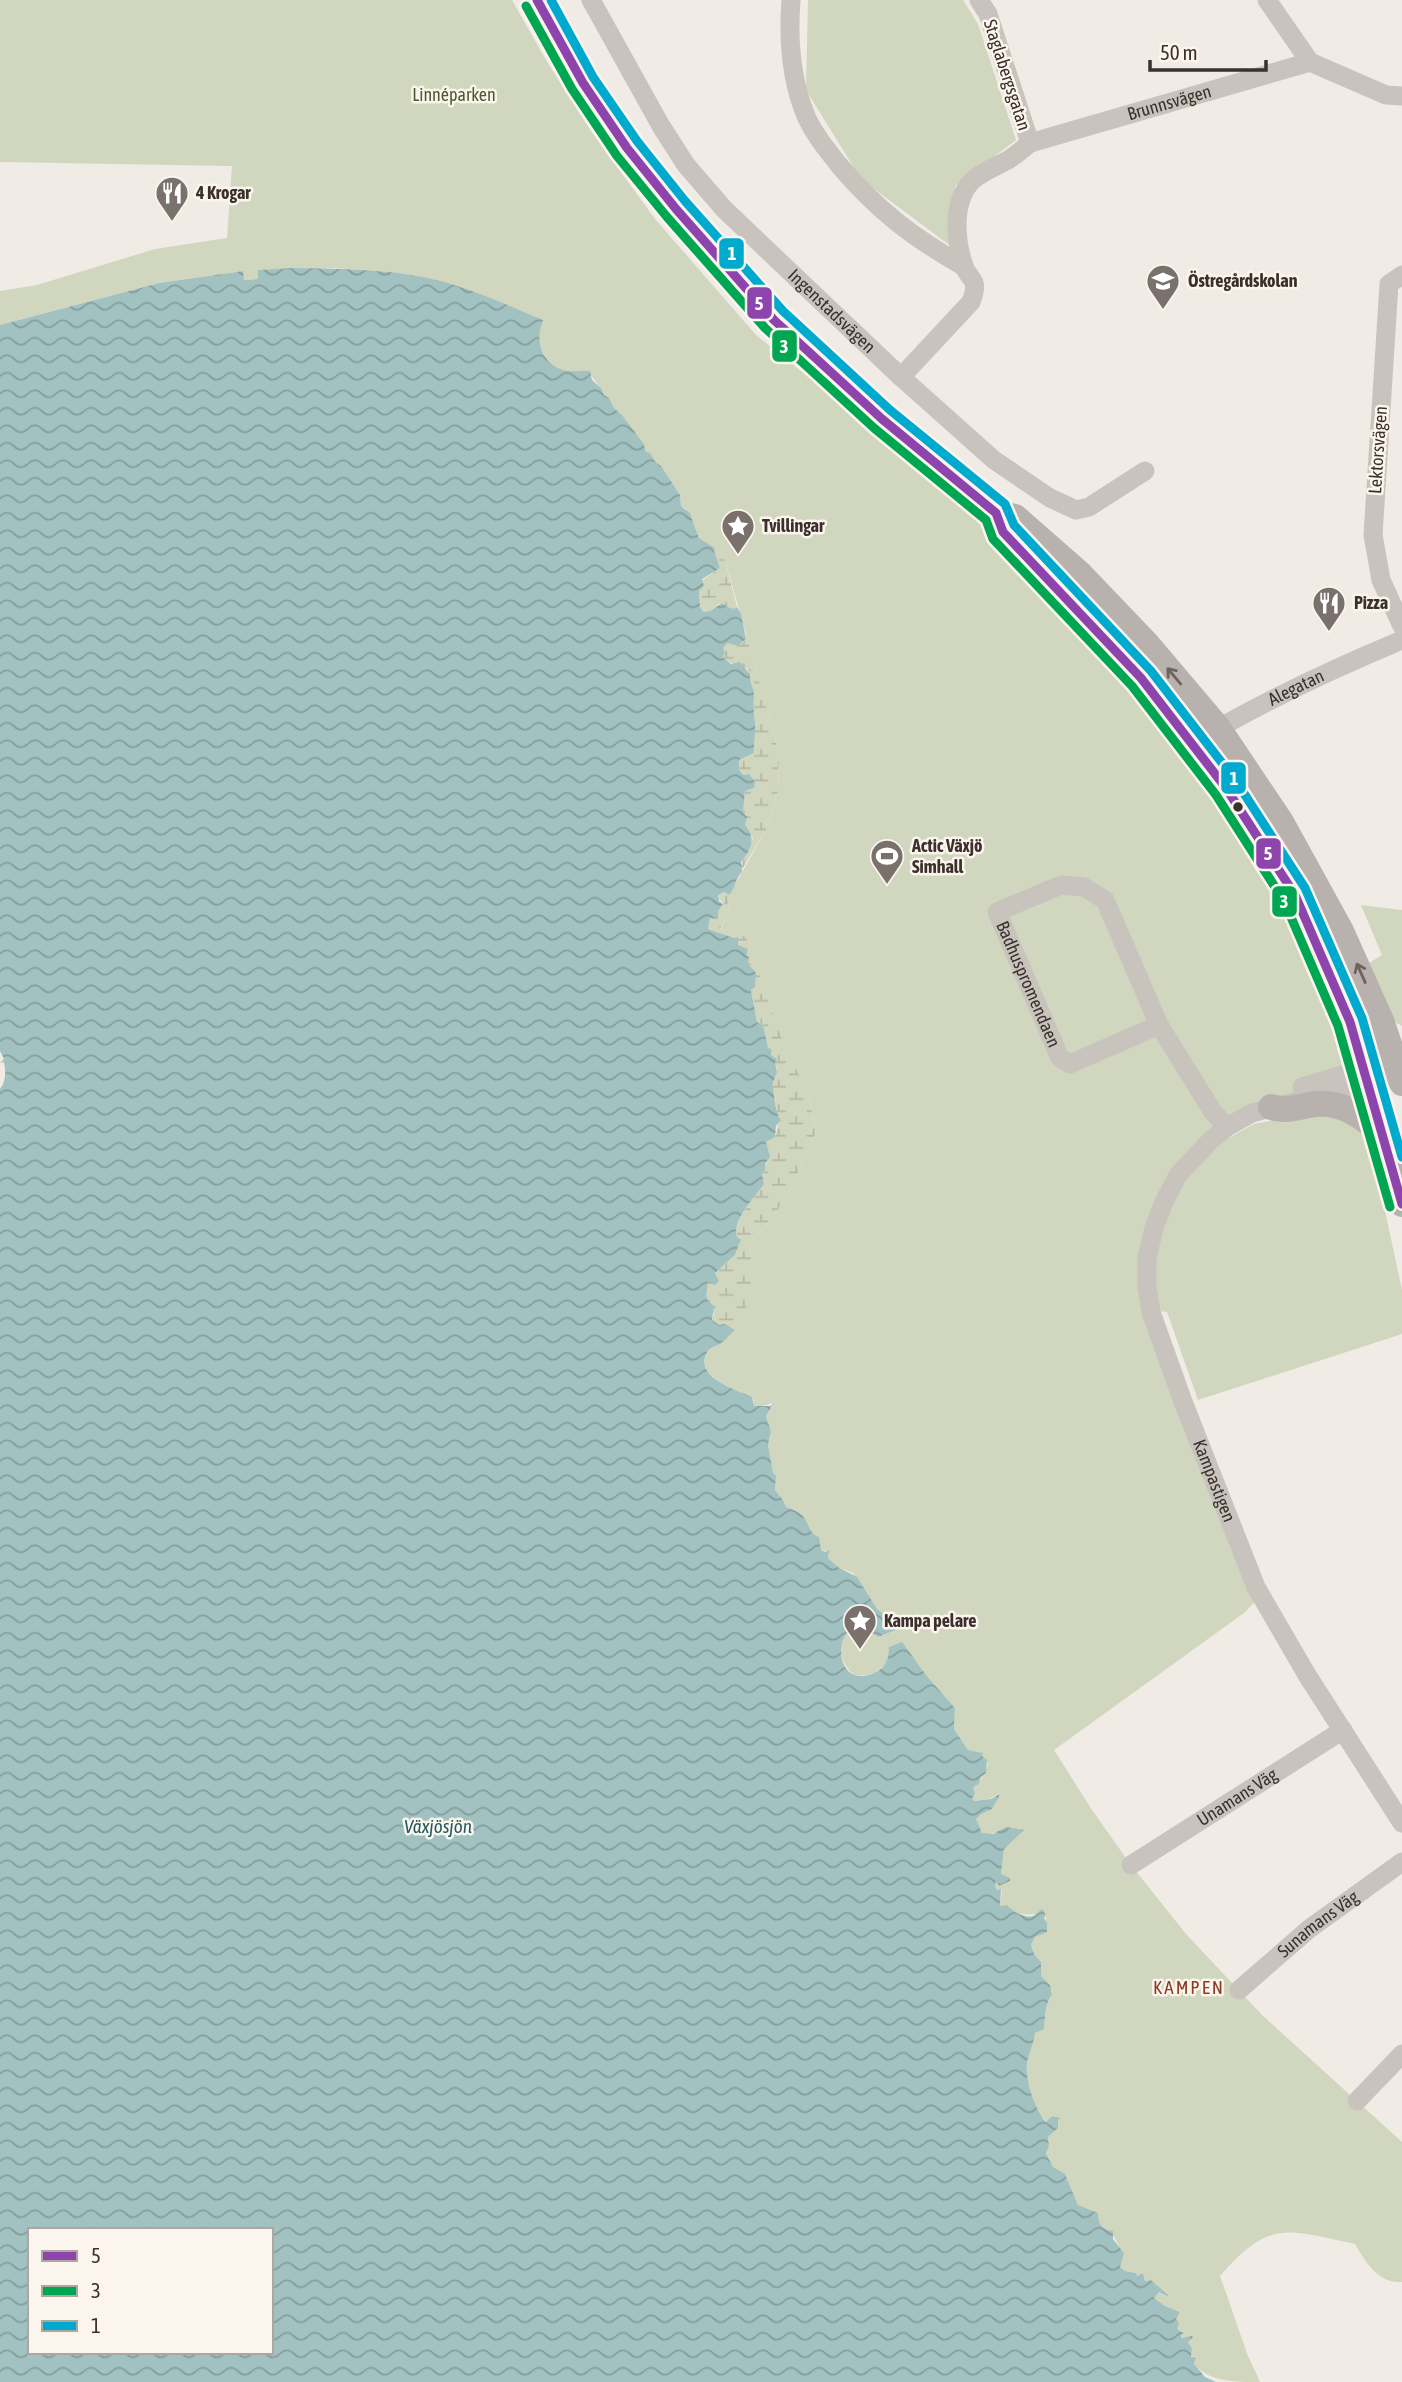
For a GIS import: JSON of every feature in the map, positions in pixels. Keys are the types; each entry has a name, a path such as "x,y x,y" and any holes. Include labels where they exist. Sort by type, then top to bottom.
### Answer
{"main road":[{"path":"537,0 583,83 627,148 676,209 774,320 882,419 996,513 1015,517 1079,573 1146,643 1219,728 1281,822 1341,931 1400,1070"},
{"path":"996,513 1003,532 1142,678 1193,743 1239,806 1295,895 1350,1022 1402,1204"},
{"path":"1375,1006 1402,1030"},
{"path":"1261,1110 1284,1111 1319,1104 1339,1105 1352,1110 1384,1134"}],"street":[{"name":"Ingenstadsvägen","path":"591,0 661,126 687,165 724,209 901,377 995,460 1065,507 1076,510 1089,507 1145,471"},
{"path":"792,0 791,48 797,88 807,117 823,146 887,216 927,245 963,266"},
{"name":"Staglabergsgatan","path":"901,377 971,302 976,287 973,278 963,266 956,229 963,195 973,180 1030,143 988,14 979,0"},
{"path":"1267,0 1310,62 1386,95 1402,96"},
{"name":"Brunnsvägen","path":"1030,143 1310,62"},
{"name":"Lektorsvägen","path":"1402,275 1390,284 1373,535 1381,580 1402,626"},
{"name":"Alegatan","path":"1193,743 1317,676 1402,640"},
{"name":"Badhuspromendaen","path":"1061,885 1084,887 1105,900 1159,1025 1070,1064 1060,1058 997,912 1061,885"},
{"path":"1159,1025 1213,1112 1227,1127"},
{"name":"Kampastigen","path":"1400,1070 1290,1091 1269,1100 1261,1110 1227,1127 1194,1156 1178,1175 1164,1202 1147,1258 1147,1286 1151,1311 1187,1411 1256,1587 1307,1675 1402,1823"},
{"name":"Unamans Väg","path":"1131,1865 1343,1730"},
{"name":"Sunamans Väg","path":"1239,1990 1309,1929 1402,1862"},
{"path":"1357,2101 1402,2054"}],"green space":[{"name":"Linnéparken","path":"0,0 512,0 591,131 655,219 756,335 1003,532 1239,806 1369,1083 1252,1113 1178,1175 1147,1287 1261,1596 1244,1613 1054,1750 1131,1865 1186,1934 1263,2016 1402,2142 1402,2282 1394,2282 1379,2275 1355,2244 1296,2233 1267,2237 1237,2257 1220,2276 1260,2382 1215,2378 1194,2364 1196,2358 1191,2356 1192,2350 1188,2342 1192,2336 1184,2339 1181,2335 1184,2332 1177,2329 1176,2319 1180,2312 1154,2298 1159,2292 1167,2296 1169,2294 1151,2280 1145,2281 1143,2273 1137,2276 1136,2273 1124,2271 1120,2267 1121,2250 1112,2233 1101,2226 1095,2213 1078,2205 1066,2176 1053,2167 1046,2152 1049,2146 1048,2137 1058,2128 1058,2120 1061,2118 1052,2116 1047,2122 1043,2117 1032,2095 1027,2072 1035,2033 1044,2029 1047,2007 1052,1995 1050,1985 1041,1976 1041,1962 1031,1945 1035,1937 1046,1929 1046,1915 1021,1914 1007,1905 1000,1906 1002,1890 997,1890 994,1886 996,1881 999,1886 1010,1881 1010,1878 1001,1874 1004,1849 1013,1841 1018,1830 982,1833 976,1822 977,1817 992,1809 1001,1794 989,1799 972,1799 975,1793 973,1786 979,1784 988,1764 981,1756 982,1753 968,1750 954,1729 955,1708 902,1643 883,1667 871,1674 854,1675 845,1664 841,1654 844,1636 858,1629 879,1637 896,1630 892,1619 877,1609 853,1573 838,1567 828,1558 829,1552 821,1550 818,1536 811,1533 800,1514 786,1507 775,1490 776,1477 773,1474 768,1445 771,1434 766,1416 773,1406 772,1403 753,1406 754,1400 719,1381 706,1367 705,1359 709,1350 734,1330 732,1328 753,1296 750,1244 776,1213 816,1132 809,1095 720,930 728,913 729,895 766,830 778,790 779,752 724,556 699,538 692,517 681,506 680,495 661,466 646,452 644,444 604,395 589,371 573,372 558,368 543,352 540,329 446,283 415,276 336,268 258,270 259,279 244,280 242,271 159,283 0,325 0,291 37,285 155,249 227,238 232,166 0,162"},
{"path":"808,0 963,0 978,24 1016,140 955,186 956,250 861,179 806,90"},
{"path":"706,541 724,556 737,607 732,610 720,603 710,611 703,612 700,609 699,591 704,586 701,581 720,568 713,547"},
{"path":"746,634 779,752 778,790 766,830 741,871 743,859 753,838 745,825 745,791 751,789 755,782 741,771 739,760 754,753 754,695 748,669 722,657 723,648 728,643 744,642"},
{"path":"724,892 729,895 728,914 720,929 746,937 785,1048 809,1095 816,1132 776,1213 750,1244 754,1296 732,1328 712,1320 714,1314 707,1296 708,1282 717,1278 716,1272 735,1255 741,1238 737,1237 738,1223 764,1184 762,1174 769,1154 766,1142 775,1137 780,1117 777,1117 771,1085 777,1070 777,1059 771,1055 772,1050 768,1047 763,1025 757,1022 751,990 755,986 756,973 748,964 747,947 738,945 738,937 708,929 710,918 718,918 718,912 724,903 717,898"},
{"path":"1361,905 1402,910 1402,1026 1390,1019 1366,965 1382,955"},
{"path":"1315,1112 1354,1122 1371,1146 1402,1290 1402,1334 1198,1400 1167,1312 1158,1311 1153,1257 1175,1196 1195,1166 1223,1141 1254,1124"}],"water":[{"name":"Växjösjön","path":"293,268 410,275 460,287 543,320 540,344 546,358 567,371 590,371 592,380 609,398 680,495 681,506 690,513 699,538 713,547 720,568 702,579 704,586 699,591 700,607 703,612 710,611 722,603 732,610 737,607 741,614 746,639 738,646 728,643 723,648 725,653 722,657 731,664 740,662 750,674 754,696 754,753 739,760 739,767 744,775 749,774 755,782 754,788 745,791 743,813 747,817 745,825 751,835 751,844 741,862 742,872 731,892 729,895 724,892 718,896 723,904 718,912 718,919 710,918 708,929 738,937 738,945 748,949 748,964 756,973 755,987 751,990 757,1022 763,1025 768,1047 772,1050 771,1055 777,1059 777,1072 772,1085 777,1113 781,1120 776,1126 775,1137 766,1142 770,1157 762,1174 764,1184 745,1209 738,1224 737,1237 741,1239 735,1255 715,1273 719,1281 715,1285 708,1282 707,1298 714,1306 712,1320 735,1330 723,1342 708,1351 704,1360 706,1368 718,1381 752,1397 754,1406 770,1406 774,1403 766,1416 771,1432 768,1445 773,1473 776,1476 775,1490 786,1507 805,1519 811,1532 819,1537 821,1550 829,1551 828,1558 857,1577 877,1609 892,1619 896,1630 878,1637 863,1628 851,1630 844,1637 842,1661 848,1671 859,1676 878,1671 886,1663 889,1647 902,1642 955,1708 954,1729 968,1750 983,1753 982,1756 987,1760 986,1773 979,1784 973,1787 975,1793 972,1799 991,1799 1001,1793 992,1809 976,1819 982,1833 993,1834 1006,1827 1024,1830 1004,1849 1001,1874 1010,1878 1010,1881 999,1886 996,1881 995,1886 997,1890 1001,1889 1000,1906 1007,1905 1026,1916 1033,1916 1042,1909 1046,1915 1044,1918 1047,1932 1035,1937 1031,1945 1041,1962 1041,1976 1050,1985 1052,1995 1047,2006 1044,2029 1035,2033 1027,2071 1032,2094 1046,2122 1052,2116 1061,2118 1058,2120 1058,2128 1048,2137 1049,2146 1046,2153 1053,2167 1065,2174 1078,2205 1098,2213 1101,2226 1113,2231 1113,2239 1124,2253 1120,2267 1136,2273 1137,2276 1143,2273 1145,2281 1151,2280 1169,2295 1159,2292 1154,2298 1180,2312 1176,2319 1179,2323 1177,2329 1184,2333 1182,2338 1193,2337 1188,2342 1192,2349 1191,2357 1196,2358 1194,2364 1205,2377 1216,2382 0,2382 0,1089 5,1072 4,1062 0,1063 4,1059 0,1051 0,325 159,283 243,271 244,280 258,279 258,270"}],"transit line":[{"name":"5","path":"537,0 583,83 627,148 676,209 774,320 882,419 996,513 1003,532 1141,678 1226,788 1295,895 1350,1022 1402,1204"},
{"name":"1","path":"551,0 593,77 637,141 685,201 783,311 890,410 1005,504 1014,525 1151,671 1236,781 1305,888 1362,1018 1402,1157"},
{"name":"3","path":"526,6 572,89 617,156 667,217 765,328 874,428 986,520 993,539 1132,686 1216,795 1284,901 1338,1026 1390,1207"}],"place":[{"name":"4 Krogar","path":"172,223"},
{"name":"Östregårdskolan","path":"1163,311"},
{"name":"Tvillingar","path":"738,556"},
{"name":"Pizza","path":"1329,633"},
{"name":"Actic Växjö Simhall","path":"887,886"},
{"name":"Kampa pelare","path":"860,1651"}],"district":[{"name":"KAMPEN","path":"1189,1987"}]}
